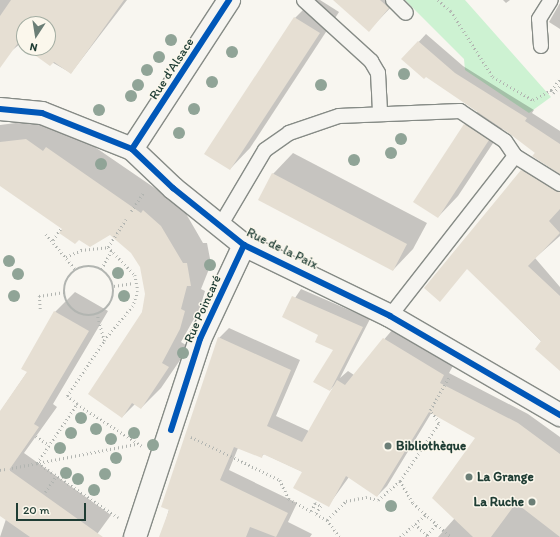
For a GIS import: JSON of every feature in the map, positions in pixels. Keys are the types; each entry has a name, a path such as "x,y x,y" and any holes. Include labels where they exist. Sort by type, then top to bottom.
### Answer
{"street":[{"name":"Rue d'Alsace","path":"132,149 230,0"},
{"name":"Rue de la Paix","path":"0,109 42,113 132,149 244,245 390,316 560,415"},
{"name":"Rue Poincaré","path":"135,537 200,340 244,245"}],"lane":[{"path":"304,0 371,61 378,72 380,112"},
{"path":"393,0 406,13"},
{"path":"541,46 539,19 551,0"},
{"path":"220,226 256,162 276,141 320,120 380,112 460,111 505,141 515,156 560,184"},
{"path":"390,316 515,156"}],"path":[{"path":"438,0 450,11 493,77 534,100 551,90 560,79"},
{"path":"551,90 553,93 560,86"},
{"path":"108,247 126,219"},
{"path":"53,240 60,228"},
{"path":"46,234 53,240 76,270"},
{"path":"12,468 137,444 67,396 104,341 128,314 138,291 131,267 108,247 81,250 66,257"},
{"path":"101,269 112,250"},
{"path":"89,266 101,269 114,286 109,307 97,315 75,311 65,292 68,279 76,270 89,266"},
{"path":"114,286 132,283"},
{"path":"40,309 39,296 65,292"},
{"path":"97,315 104,341"},
{"path":"327,520 346,501 366,497 378,500 400,481 439,423 430,410 451,376"},
{"path":"37,463 77,404"},
{"path":"36,436 49,445"},
{"path":"188,436 280,480 289,499 311,511 315,503 321,506 316,514 327,520 340,537"},
{"path":"37,463 120,520"},
{"path":"0,470 5,469"},
{"path":"45,492 56,476"},
{"path":"400,481 426,514 451,537"},
{"path":"400,537 426,514"},
{"path":"415,524 428,536 437,524"}],"green space":[{"path":"405,0 465,0 551,97 529,113 465,70 464,59"}],"building":[{"path":"11,0 124,0 71,74 54,62 50,66 36,56 56,56 56,16 16,16 16,46 0,68 0,16"},
{"path":"333,0 380,0 389,8 369,32"},
{"path":"294,17 320,33 230,170 204,154"},
{"path":"418,41 455,73 527,118 525,121 560,144 560,174 532,156 535,153 510,134 426,77 424,79 401,59"},
{"path":"464,124 489,140 438,218 413,202"},
{"path":"26,139 43,151 46,147 141,213 143,210 161,226 183,263 187,263 191,286 187,286 181,309 185,311 180,329 162,363 169,367 141,409 132,403 122,418 88,394 142,312 145,294 140,267 131,253 110,235 90,247 79,240 75,244 59,233 62,229 0,186 0,142"},
{"path":"521,170 560,192 560,209 549,221 560,233 528,266 560,296 560,371 535,349 541,341 467,269 440,302 424,288"},
{"path":"272,173 407,244 393,271 258,200"},
{"path":"292,296 363,327 330,391 313,382 333,350 315,342 318,335 282,317"},
{"path":"54,311 89,331 34,424 39,427 9,470 103,537 30,537 0,516 0,411 27,372 21,369"},
{"path":"218,337 291,370 267,426 302,442 337,380 345,385 383,338 444,375 440,383 518,423 560,454 560,537 516,503 491,537 473,537 432,498 475,438 429,412 377,497 346,476 329,507 293,488 302,472 263,454 262,458 234,447 220,480 288,513 276,537 250,527 246,537 159,537 169,510 161,507"}],"cycle path":[{"path":"132,149 229,0"},
{"path":"0,109 42,113 132,149 173,188 244,245 390,316 560,415"},
{"path":"171,430 200,339 244,245"}],"place":[{"name":"Bibliothèque","path":"388,446"},
{"name":"La Grange","path":"469,477"},
{"name":"La Ruche","path":"532,502"}]}
